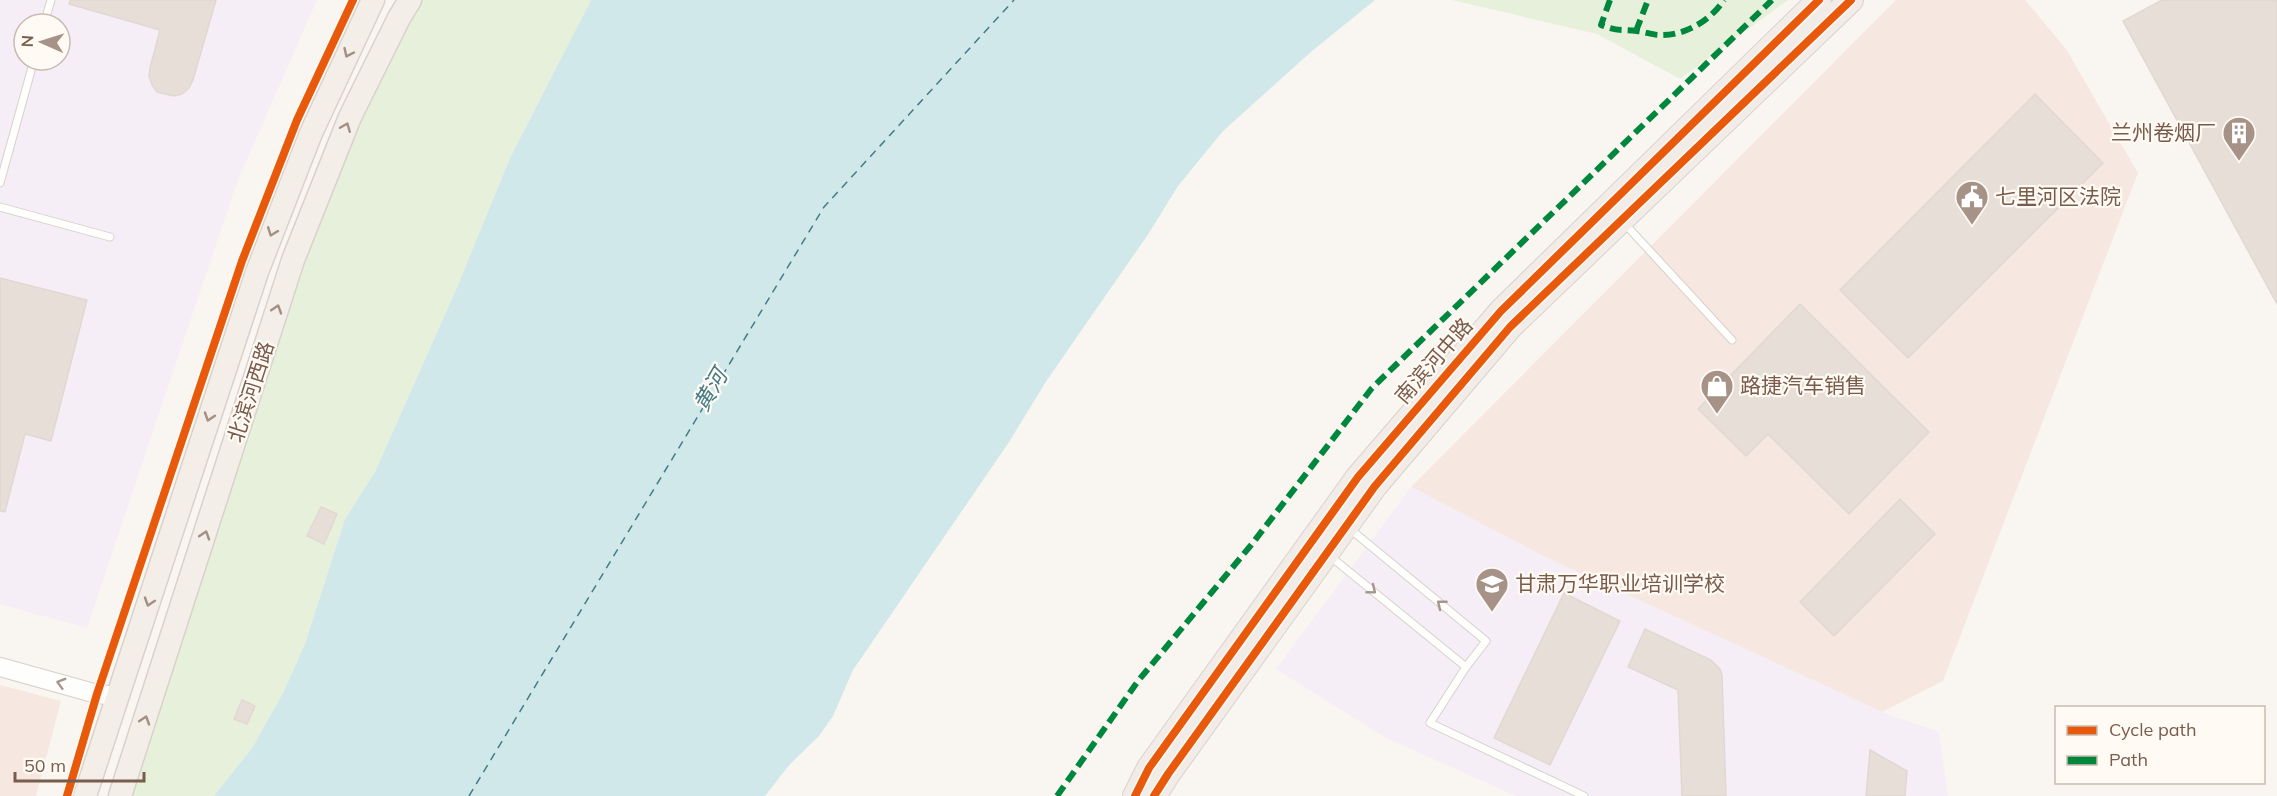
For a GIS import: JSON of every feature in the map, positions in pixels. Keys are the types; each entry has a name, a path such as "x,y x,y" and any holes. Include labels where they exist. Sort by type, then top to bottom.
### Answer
{"highway":[{"name":"南滨河中路","path":"1135,796 1149,768 1358,477 1501,311 1819,0"},
{"name":"南滨河中路","path":"1154,796 1167,774 1374,486 1510,327 1851,0"}],"main road":[{"name":"北滨河西路","path":"85,796 108,695 257,272 311,133 368,0"},
{"name":"北滨河西路","path":"120,796 293,261 350,117 410,0"}],"street":[{"path":"0,667 108,695"}],"lane":[{"path":"0,183 31,72"},
{"path":"0,207 110,237"},
{"path":"1621,220 1732,340"},
{"path":"1345,526 1486,641 1466,667 1430,723 1584,796"},
{"path":"1327,553 1466,667"},
{"path":"67,796 108,695"}],"shaded area":[{"path":"0,0 317,0 237,182 87,628 0,604"},
{"path":"1896,0 2025,0 2066,49 2138,173 1943,681 1882,712 1545,557 1411,487"},
{"name":"甘肃万华职业培训学校","path":"1411,487 1545,557 1882,712 1939,732 1948,796 1516,796 1386,738 1276,669"},
{"path":"0,685 61,701 36,796 0,796"}],"green space":[{"path":"410,0 591,0 510,158 455,292 375,472 345,519 305,645 284,691 252,748 214,796 119,796 293,260"},
{"path":"1452,0 1788,0 1680,79 1597,34"}],"water":[{"name":"黄河","path":"591,0 1375,0 1312,51 1223,131 1178,186 1149,233 1047,380 1009,442 853,670 833,716 819,736 790,764 765,796 214,796 252,748 284,691 305,644 345,519 375,472 455,292 510,158"}],"building":[{"path":"70,0 216,0 189,88 182,94 174,96 157,92 152,85 149,76 150,68 160,30 69,4"},
{"name":"兰州卷烟厂","path":"2162,0 2277,0 2277,304 2123,21"},
{"name":"七里河区法院","path":"2035,94 2103,163 1908,358 1840,290"},
{"path":"0,278 87,300 51,441 25,434 5,512 0,511"},
{"path":"1800,304 1929,432 1849,514 1768,434 1746,456 1698,409"},
{"path":"1900,499 1935,534 1834,636 1800,602"},
{"path":"321,507 337,514 324,544 307,536"},
{"path":"1564,593 1620,621 1550,765 1494,738"},
{"path":"1645,629 1711,660 1720,669 1726,796 1682,796 1678,690 1628,667"},
{"path":"242,700 255,706 247,724 234,719"},
{"path":"1870,750 1907,771 1905,796 1866,796"}],"ferry route":[{"path":"469,796 824,207 1014,0"}],"marked path":[{"path":"1610,0 1601,25 1655,35 1669,35 1688,30 1705,20 1724,0"},
{"path":"1636,31 1648,0"},
{"path":"1057,796 1138,681 1252,544 1372,388 1772,0"}],"cycle path":[{"path":"67,796 97,694 242,261 297,120 353,0"},
{"path":"1135,796 1149,768 1358,477 1501,311 1819,0"},
{"path":"1154,796 1375,486 1510,327 1851,0"}],"place":[{"name":"兰州卷烟厂","path":"2239,162"},
{"name":"七里河区法院","path":"1972,226"},
{"name":"路捷汽车销售","path":"1717,415"},
{"name":"甘肃万华职业培训学校","path":"1492,613"}]}
